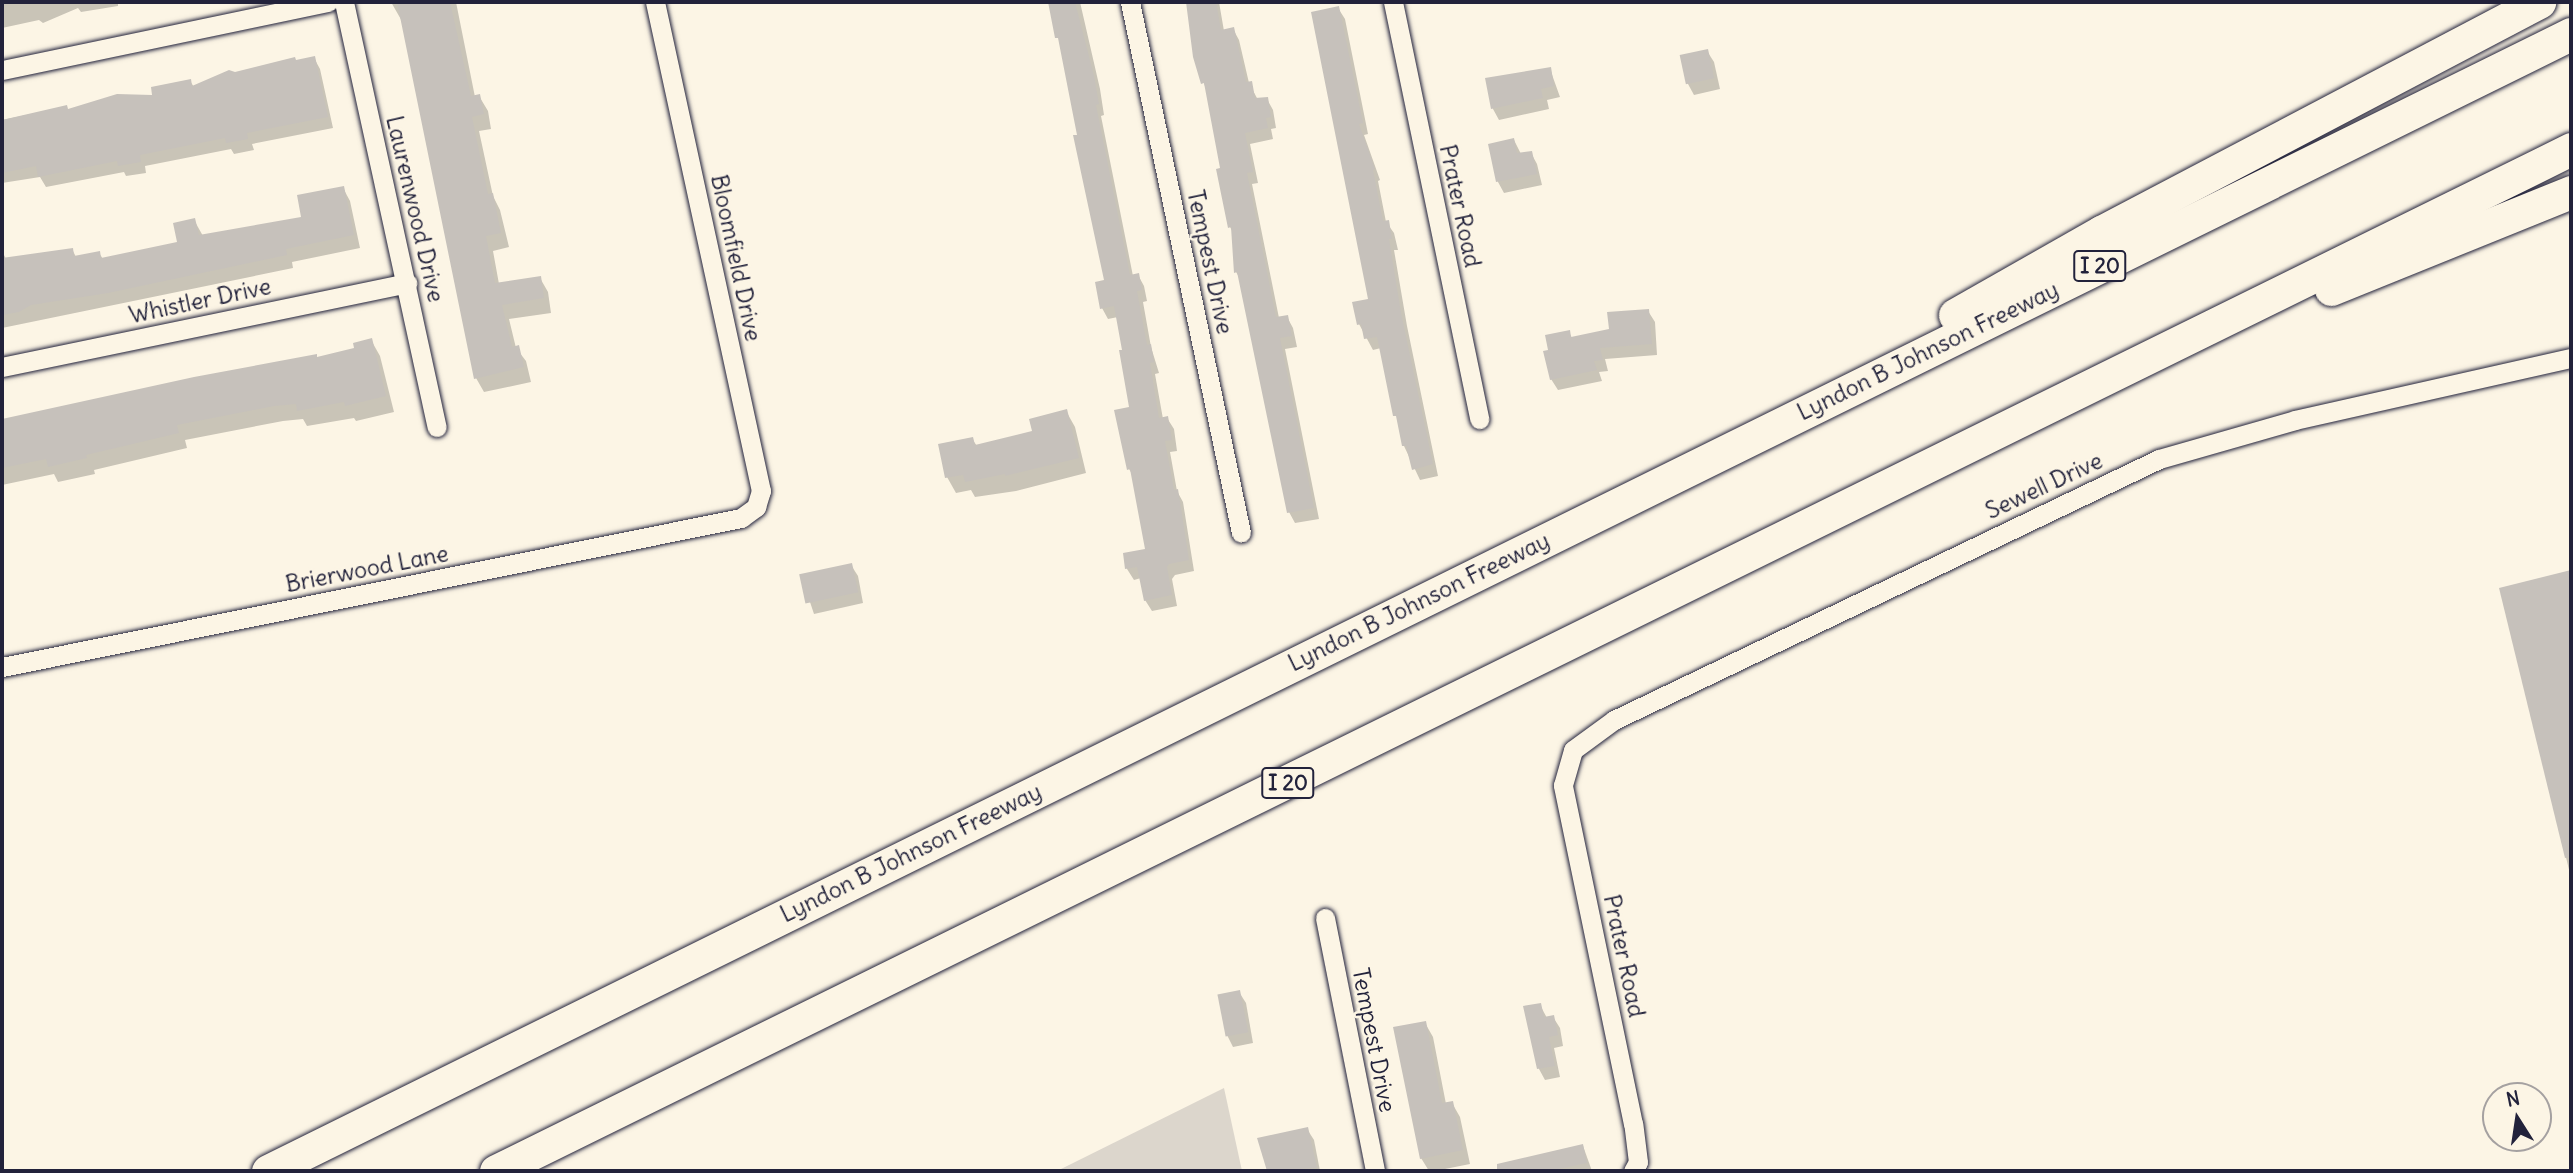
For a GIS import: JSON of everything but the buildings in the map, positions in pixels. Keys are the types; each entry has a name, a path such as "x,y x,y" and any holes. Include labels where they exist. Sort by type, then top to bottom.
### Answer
{"highway":[{"path":"1630,498 2101,232 2539,2"},
{"name":"Lyndon B Johnson Freeway","path":"268,1171 2571,34"},
{"name":"I 20","path":"496,1171 2571,149"},
{"path":"2078,391 2571,192"}],"street":[{"path":"2,70 328,2"},
{"name":"Laurenwood Drive","path":"344,2 437,426"},
{"name":"Bloomfield Drive","path":"655,2 761,491 756,507 741,518"},
{"name":"Tempest Drive","path":"1130,2 1241,533"},
{"name":"Prater Road","path":"1393,2 1479,419"},
{"name":"Whistler Drive","path":"2,367 407,283"},
{"name":"Sewell Drive","path":"1573,750 1614,720 2159,459 2295,420 2571,358"},
{"name":"Brierwood Lane","path":"2,667 741,518"},
{"name":"Prater Road","path":"1573,750 1563,785 1633,1124 1638,1162 1633,1171"},
{"name":"Tempest Drive","path":"1325,918 1376,1171"}],"shaded area":[{"path":"1224,1088 1242,1171 1057,1171"}]}
